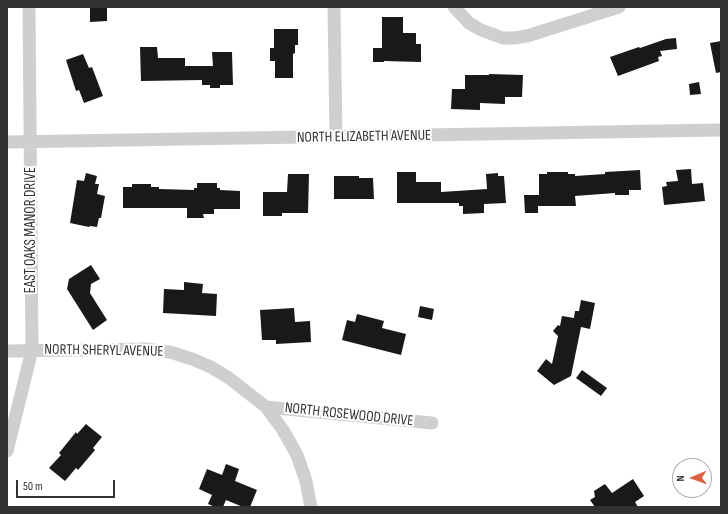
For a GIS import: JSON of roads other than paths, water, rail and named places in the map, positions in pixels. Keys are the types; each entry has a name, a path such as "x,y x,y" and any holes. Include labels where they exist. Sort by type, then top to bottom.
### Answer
{"street":[{"name":"EAST OAKS MANOR DRIVE","path":"7,451 32,350 29,7"},
{"path":"334,7 336,137"},
{"path":"454,7 469,23 481,30 498,36 514,38 527,36 619,7"},
{"name":"NORTH ELIZABETH AVENUE","path":"7,142 721,130"},
{"name":"NORTH SHERYL AVENUE","path":"7,351 146,349 170,352 210,367 229,378 266,407 284,430 297,455 306,481 311,507"},
{"name":"NORTH ROSEWOOD DRIVE","path":"266,407 432,423"}]}
